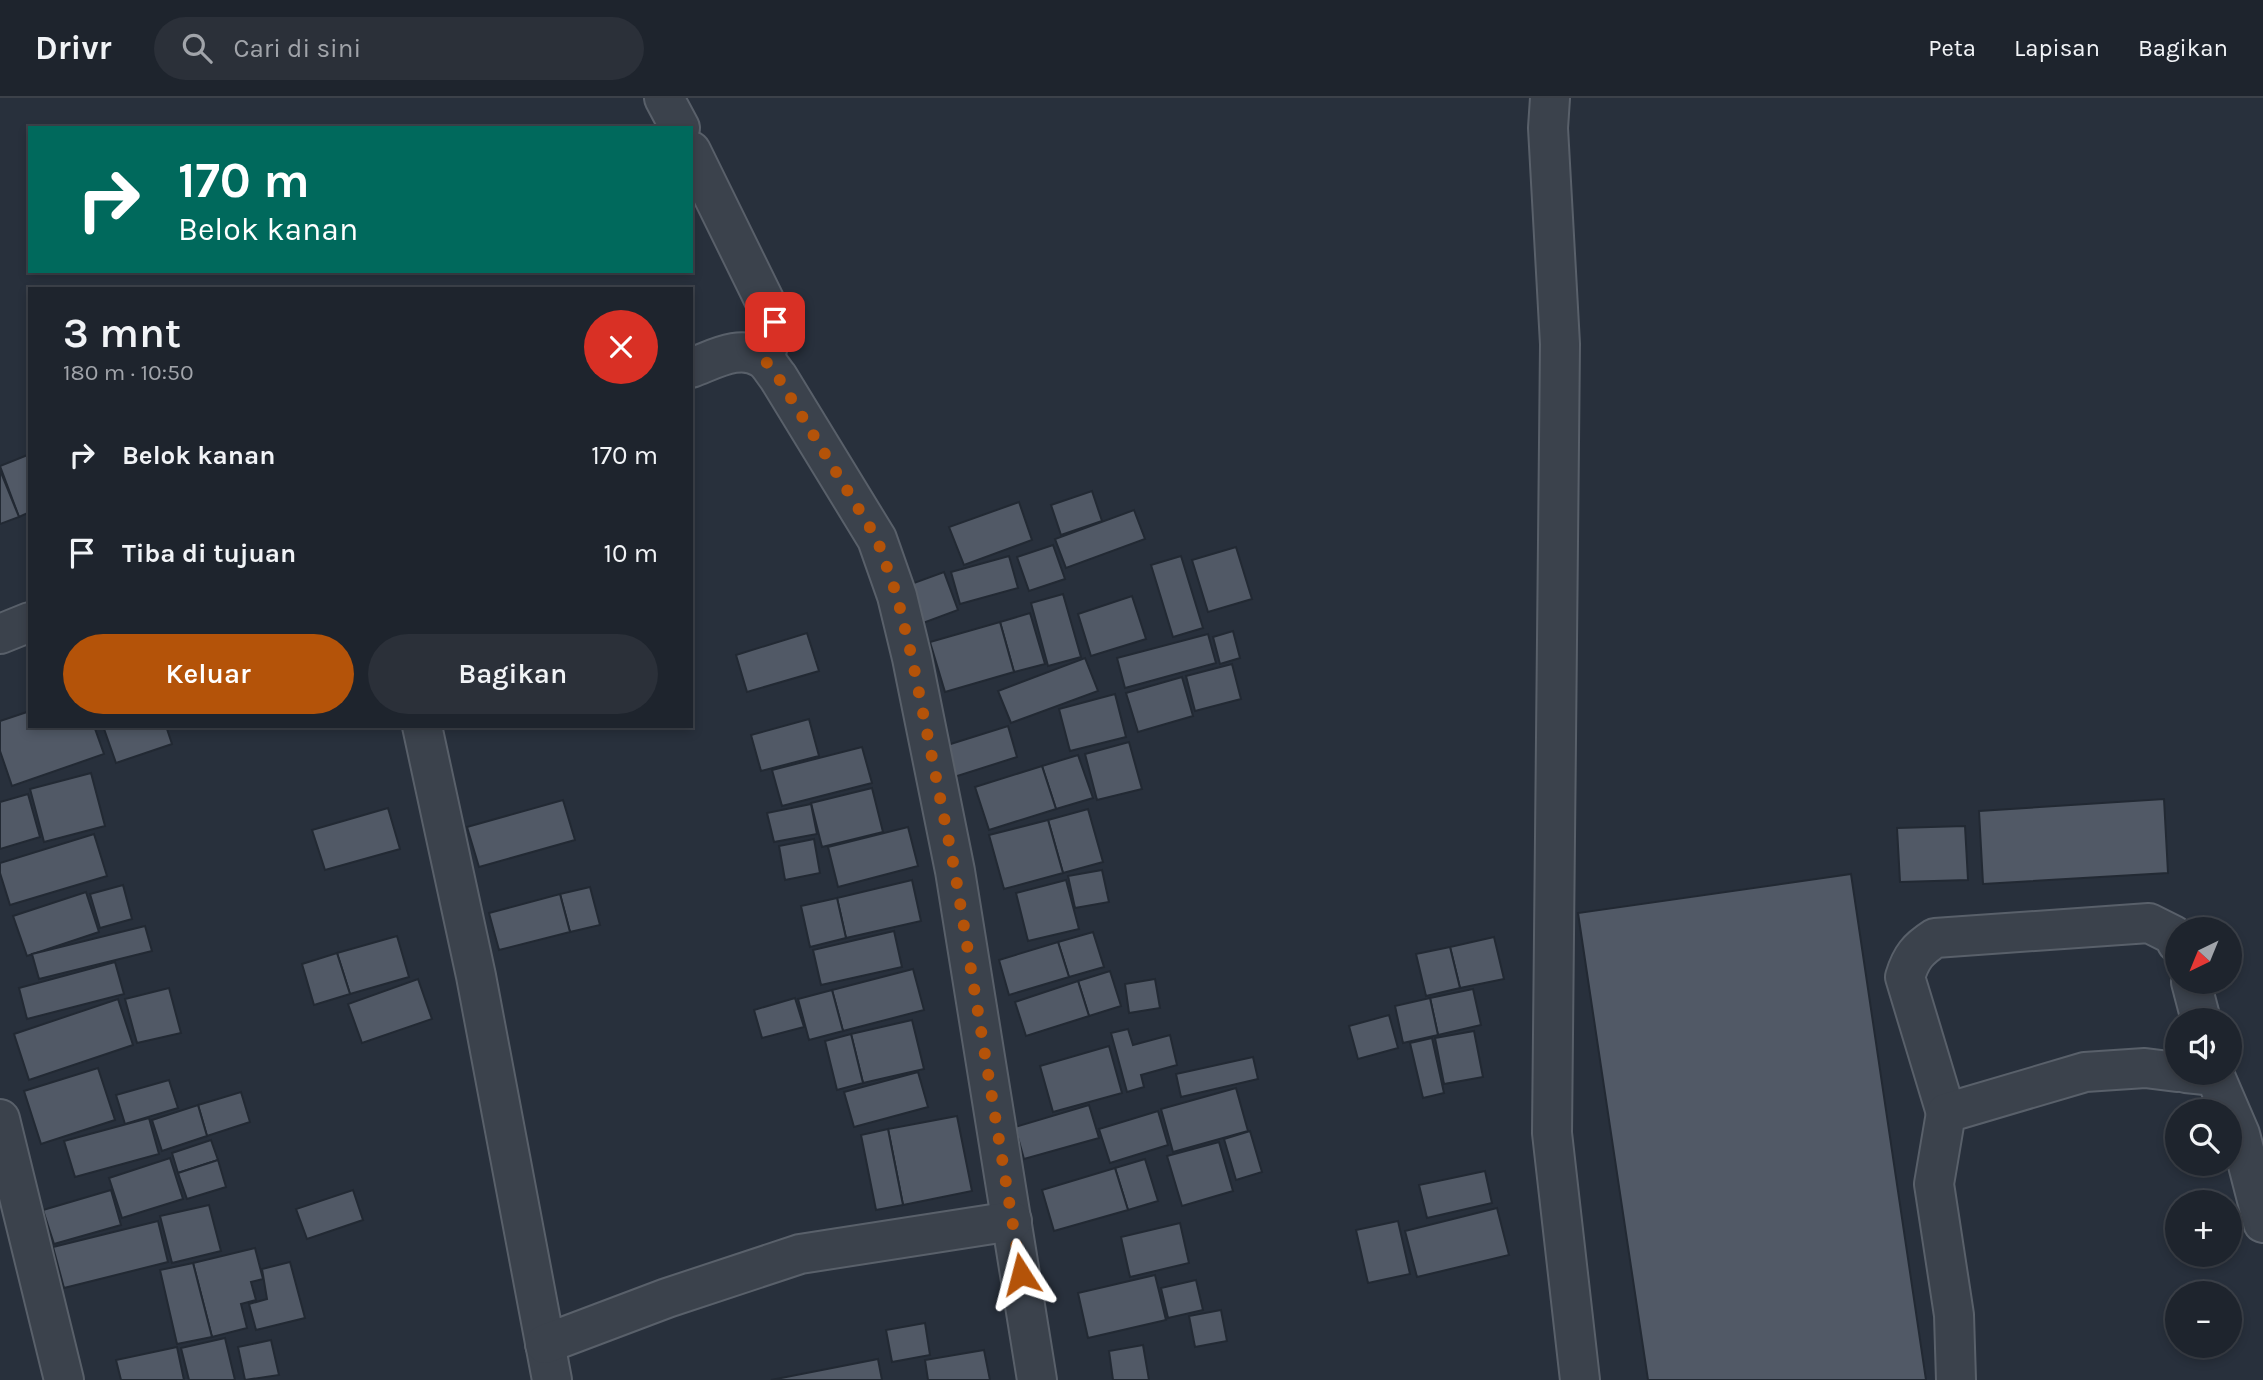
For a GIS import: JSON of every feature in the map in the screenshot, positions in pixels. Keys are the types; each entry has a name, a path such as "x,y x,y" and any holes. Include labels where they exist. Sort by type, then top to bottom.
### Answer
{"street":[{"path":"664,98 679,126"},
{"path":"1550,98 1548,128 1560,344 1552,1133 1580,1380"},
{"path":"693,155 775,322 764,359"},
{"path":"693,367 725,355 747,351 764,359 778,377 877,539 897,596 955,872 1037,1380"},
{"path":"0,634 28,623"},
{"path":"422,728 476,976 548,1362 667,1298 800,1254 1012,1222"},
{"path":"1956,1380 1954,1315 1934,1184 1946,1113 1905,977 1912,956 1935,938 2149,923 2165,931"},
{"path":"1946,1113 2085,1072 2145,1068 2165,1070"},
{"path":"2211,1085 2240,1134 2263,1223"},
{"path":"0,1119 64,1380"}],"building":[{"path":"28,455 28,513 19,517 0,466"},
{"path":"0,470 19,517 0,524"},
{"path":"1092,491 1102,521 1061,535 1051,505"},
{"path":"1019,502 1032,540 964,565 949,527"},
{"path":"1134,510 1145,539 1066,568 1055,539"},
{"path":"1053,545 1065,579 1029,591 1017,557"},
{"path":"1236,547 1252,599 1208,612 1192,560"},
{"path":"1009,556 1018,588 960,604 951,572"},
{"path":"1181,556 1203,628 1173,637 1151,565"},
{"path":"944,572 958,610 915,626 900,588"},
{"path":"1063,594 1081,657 1048,666 1031,603"},
{"path":"1132,596 1146,639 1091,656 1078,614"},
{"path":"1030,613 1045,664 1014,672 1000,622"},
{"path":"1000,622 1014,672 945,692 930,642"},
{"path":"1233,631 1240,658 1220,664 1213,637"},
{"path":"807,633 819,671 747,692 736,655"},
{"path":"1208,634 1216,663 1125,688 1117,658"},
{"path":"1085,658 1098,691 1011,723 998,691"},
{"path":"1232,664 1241,699 1195,711 1186,676"},
{"path":"1182,677 1193,716 1138,732 1126,693"},
{"path":"1115,694 1126,737 1070,751 1059,709"},
{"path":"28,712 28,728 95,728 104,754 12,786 0,751 0,721"},
{"path":"809,719 819,756 761,771 751,735"},
{"path":"1008,726 1017,757 951,778 941,747"},
{"path":"104,728 167,728 172,744 116,763"},
{"path":"1129,742 1142,789 1097,800 1085,754"},
{"path":"862,747 872,783 782,806 772,770"},
{"path":"1078,755 1093,798 1056,809 1042,766"},
{"path":"1042,766 1056,809 989,830 975,787"},
{"path":"91,773 105,826 44,842 30,789"},
{"path":"872,788 883,832 822,847 811,803"},
{"path":"28,794 40,837 0,849 0,802"},
{"path":"2164,799 2168,873 1983,884 1979,811"},
{"path":"563,800 575,840 479,867 467,827"},
{"path":"811,804 817,834 774,842 767,813"},
{"path":"388,808 400,849 325,870 312,830"},
{"path":"1088,809 1103,862 1063,873 1048,820"},
{"path":"1048,820 1063,873 1004,889 989,835"},
{"path":"1965,826 1968,880 1900,882 1897,828"},
{"path":"908,827 918,866 838,887 828,847"},
{"path":"94,834 107,876 10,905 0,873 0,863"},
{"path":"814,839 820,873 785,880 779,846"},
{"path":"1102,870 1109,902 1075,908 1068,876"},
{"path":"1851,874 1926,1380 1648,1380 1578,913"},
{"path":"912,880 921,921 846,938 837,898"},
{"path":"1066,880 1079,929 1028,941 1016,893"},
{"path":"123,885 132,919 100,928 90,894"},
{"path":"590,887 600,925 570,932 560,894"},
{"path":"86,892 99,932 27,956 13,916"},
{"path":"560,894 570,932 499,950 489,913"},
{"path":"837,898 846,938 810,947 801,906"},
{"path":"145,926 152,951 39,979 32,954"},
{"path":"894,931 902,967 821,985 813,950"},
{"path":"1093,932 1104,967 1069,977 1058,942"},
{"path":"397,936 409,977 350,994 337,953"},
{"path":"1494,937 1504,979 1460,988 1450,947"},
{"path":"1058,942 1069,977 1009,995 999,960"},
{"path":"1450,947 1460,988 1426,996 1416,954"},
{"path":"337,953 350,994 314,1005 302,964"},
{"path":"115,962 124,994 27,1019 19,988"},
{"path":"913,969 924,1010 843,1031 832,990"},
{"path":"1110,971 1121,1006 1089,1016 1078,981"},
{"path":"418,979 432,1019 362,1043 348,1004"},
{"path":"1155,979 1160,1008 1129,1013 1125,984"},
{"path":"1078,981 1089,1016 1026,1036 1015,1002"},
{"path":"169,988 181,1033 137,1043 125,999"},
{"path":"1473,989 1481,1025 1438,1035 1430,998"},
{"path":"832,990 843,1031 809,1040 798,999"},
{"path":"795,998 804,1027 762,1038 754,1010"},
{"path":"1430,998 1438,1035 1403,1043 1395,1006"},
{"path":"118,999 133,1045 29,1080 14,1034"},
{"path":"1389,1015 1398,1048 1358,1059 1349,1026"},
{"path":"912,1020 924,1069 863,1083 851,1034"},
{"path":"1128,1029 1133,1045 1170,1035 1177,1065 1141,1075 1144,1087 1127,1092 1111,1033"},
{"path":"1474,1031 1483,1077 1444,1084 1435,1038"},
{"path":"851,1034 863,1083 837,1090 825,1041"},
{"path":"1432,1038 1444,1093 1423,1098 1410,1043"},
{"path":"1109,1046 1122,1093 1053,1112 1040,1066"},
{"path":"1253,1057 1258,1079 1181,1097 1176,1074"},
{"path":"98,1068 115,1120 41,1144 24,1091"},
{"path":"918,1072 928,1107 854,1127 844,1092"},
{"path":"169,1080 178,1108 125,1124 116,1095"},
{"path":"1236,1088 1248,1131 1173,1152 1161,1109"},
{"path":"241,1092 250,1122 207,1136 198,1105"},
{"path":"198,1105 207,1136 162,1151 152,1120"},
{"path":"1089,1105 1099,1138 1024,1159 1015,1127"},
{"path":"1158,1111 1168,1145 1110,1163 1099,1129"},
{"path":"957,1116 972,1191 903,1205 888,1129"},
{"path":"149,1118 159,1154 75,1177 64,1141"},
{"path":"888,1129 903,1205 876,1210 861,1135"},
{"path":"1250,1131 1262,1172 1236,1180 1224,1139"},
{"path":"211,1140 218,1160 178,1173 172,1153"},
{"path":"1219,1142 1233,1191 1182,1206 1167,1156"},
{"path":"170,1158 183,1199 122,1218 109,1178"},
{"path":"1145,1159 1158,1201 1128,1210 1115,1168"},
{"path":"218,1160 226,1187 187,1199 178,1173"},
{"path":"1115,1168 1128,1210 1054,1231 1042,1190"},
{"path":"1485,1171 1492,1203 1427,1218 1419,1185"},
{"path":"111,1190 121,1225 54,1244 43,1210"},
{"path":"353,1190 363,1220 307,1239 296,1209"},
{"path":"209,1205 221,1251 172,1263 160,1216"},
{"path":"1497,1208 1509,1255 1417,1277 1405,1231"},
{"path":"158,1221 168,1262 64,1288 53,1247"},
{"path":"1398,1221 1410,1274 1368,1283 1356,1230"},
{"path":"1180,1223 1189,1263 1130,1277 1121,1237"},
{"path":"255,1248 263,1279 251,1282 256,1300 241,1304 247,1328 212,1337 193,1263"},
{"path":"290,1262 305,1318 256,1330 249,1304 267,1299 262,1269"},
{"path":"193,1263 212,1337 177,1344 160,1270"},
{"path":"1155,1275 1166,1320 1088,1338 1078,1293"},
{"path":"1196,1280 1203,1310 1168,1318 1161,1288"},
{"path":"1221,1310 1227,1341 1195,1347 1189,1316"},
{"path":"925,1323 930,1355 892,1362 886,1330"},
{"path":"225,1338 235,1380 189,1380 181,1348"},
{"path":"271,1340 279,1375 245,1380 238,1347"},
{"path":"1143,1345 1149,1380 1113,1380 1109,1351"},
{"path":"177,1347 184,1380 121,1380 116,1360"},
{"path":"984,1350 990,1380 928,1380 925,1360"},
{"path":"878,1359 882,1380 771,1380"}],"route":[{"path":"775,322 764,359 778,377 877,539 897,596 955,872 1021,1274"}]}
